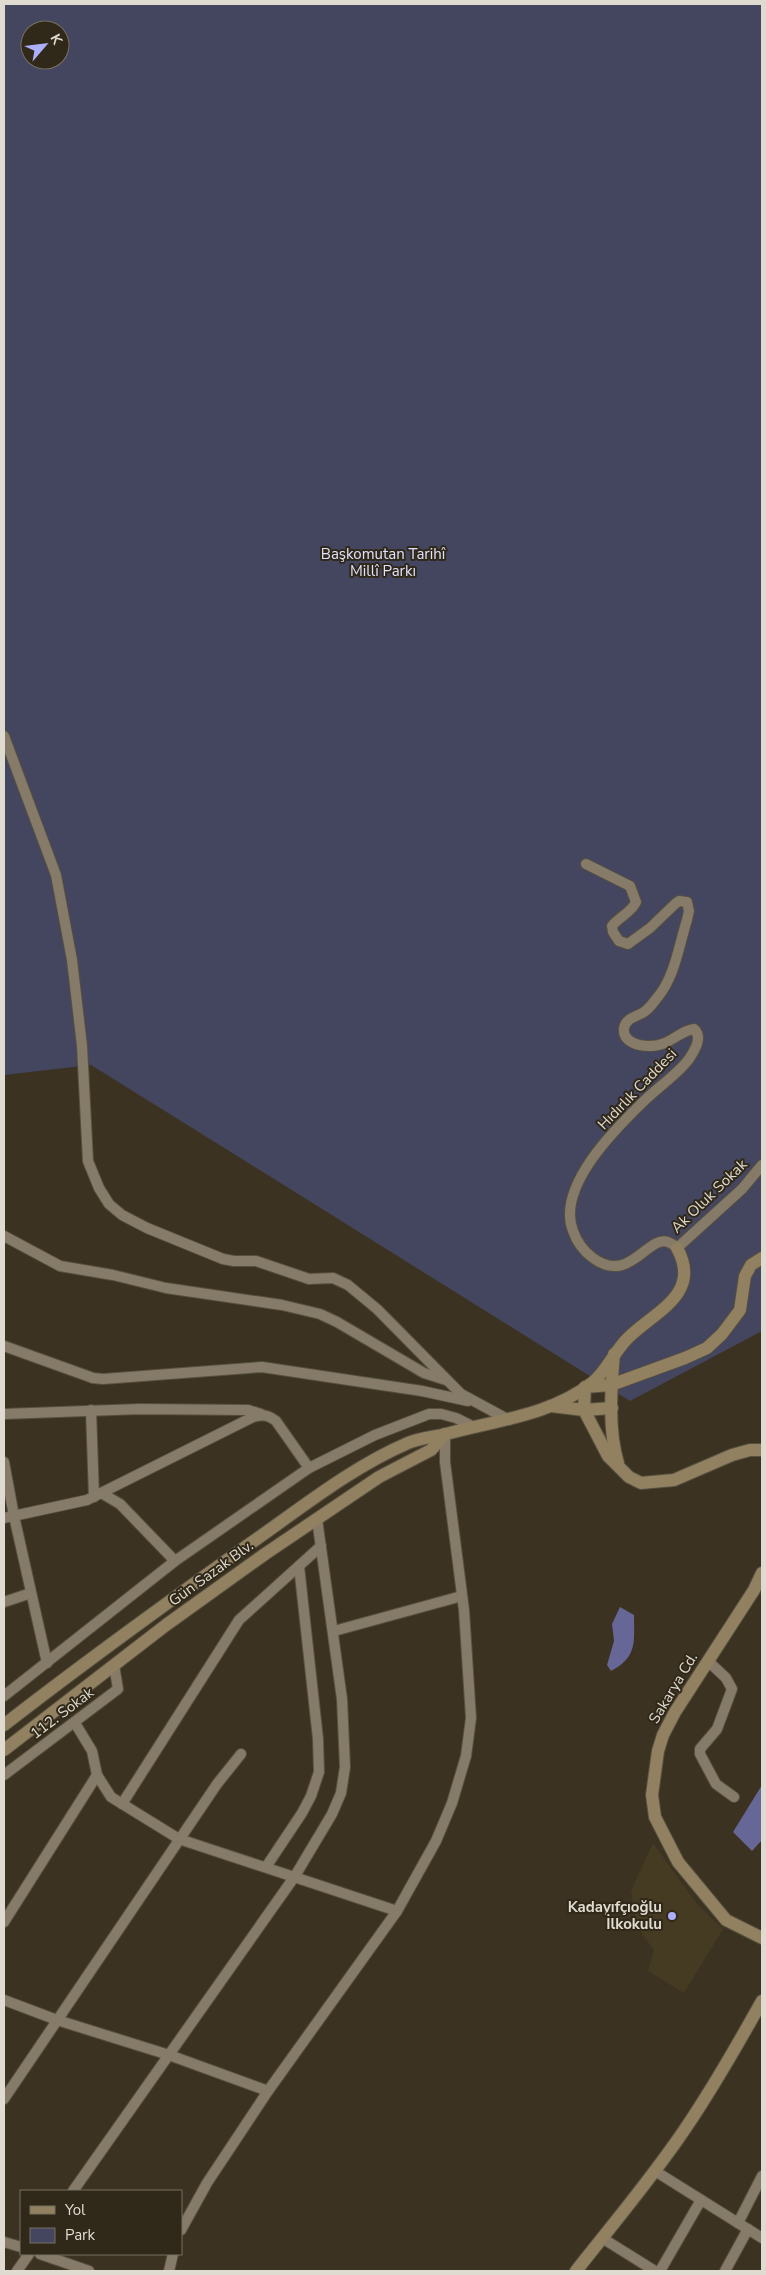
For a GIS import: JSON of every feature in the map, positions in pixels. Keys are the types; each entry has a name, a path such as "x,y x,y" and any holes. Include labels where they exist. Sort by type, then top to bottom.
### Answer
{"main road":[{"path":"551,1406 593,1382 628,1338 668,1305 679,1293 684,1278 684,1261 677,1248"},
{"path":"585,1387 612,1384 686,1358 707,1348 722,1334 740,1310 745,1276 751,1265 762,1258"},
{"path":"614,1354 612,1384 614,1449 620,1468"},
{"path":"585,1387 584,1410 608,1456 629,1477 642,1483 656,1484 674,1480 732,1455 750,1450 762,1450"},
{"path":"551,1406 584,1410 612,1408"},
{"name":"Gün Sazak Blv.","path":"4,1725 140,1622 358,1470 410,1442 472,1426 509,1420 551,1406"},
{"name":"Gün Sazak Blv.","path":"4,1750 204,1598 379,1477 431,1450 445,1434"},
{"name":"Sakarya Cd.","path":"762,1573 754,1590 675,1712 663,1735 658,1751 652,1795 655,1817 678,1862 726,1920 762,1938"},
{"path":"576,2271 656,2171 706,2097 762,2001"}],"street":[{"path":"4,736 56,874 72,960 82,1046 88,1161 99,1188 109,1204 122,1215 147,1228 223,1259 234,1262 256,1262 309,1279 333,1278 348,1285 378,1309 433,1363 447,1381 462,1394 509,1420"},
{"name":"Hıdırlık Caddesi","path":"586,864 630,886 636,902 633,909 619,917 612,926 613,932 619,941 628,944 637,939 679,901 687,902 689,911 687,920 665,988 645,1012 628,1020 624,1026 624,1032 627,1039 634,1044 650,1046 666,1043 677,1038 686,1030 694,1029 698,1033 699,1039 689,1059 644,1101 612,1135 585,1170 575,1189 570,1207 571,1225 578,1243 586,1252 594,1259 608,1265 619,1266 634,1261 660,1242 667,1242 677,1248"},
{"name":"Ak Oluk Sokak","path":"677,1248 742,1188 762,1165"},
{"path":"4,1236 60,1266 99,1272 166,1288 282,1305 320,1314 424,1373 447,1381"},
{"path":"4,1346 93,1378 103,1379 262,1367 422,1391 476,1403"},
{"path":"4,1414 140,1409 248,1410 262,1415"},
{"path":"91,1410 98,1496"},
{"path":"4,1696 175,1560 309,1468 374,1435 429,1414 441,1414 456,1418 472,1426"},
{"path":"9,1517 98,1496 253,1417 262,1415 269,1415 276,1421 309,1468"},
{"path":"182,2228 207,2183 268,2091 397,1911 436,1841 452,1803 466,1756 472,1718 462,1596 445,1462 445,1434"},
{"path":"4,1462 9,1517 32,1593 47,1663"},
{"path":"98,1496 120,1504 175,1560"},
{"path":"74,2190 295,1876 332,1814 341,1793 345,1766 342,1700 334,1631 317,1519"},
{"path":"122,1804 239,1620 321,1546"},
{"path":"266,1867 302,1813 311,1796 319,1772 318,1739 299,1566"},
{"path":"4,1602 32,1593"},
{"path":"334,1631 462,1596"},
{"path":"708,1661 726,1678 732,1689 717,1728 700,1749 700,1754 716,1784 734,1797"},
{"name":"112. Sokak","path":"4,1776 118,1689 114,1665"},
{"path":"75,1723 92,1751 97,1774 111,1797 179,1840 295,1876 397,1911"},
{"path":"4,2099 217,1784 241,1754"},
{"path":"4,1922 97,1774"},
{"path":"4,2000 57,2020 169,2055 268,2091"},
{"path":"656,2171 762,2238"},
{"path":"738,2222 762,2176"},
{"path":"660,2271 701,2200"},
{"path":"725,2271 748,2229"},
{"path":"602,2238 654,2271"},
{"path":"4,2242 20,2248"},
{"path":"17,2271 28,2255"},
{"path":"43,2255 89,2271"},
{"path":"169,2271 173,2255"}],"shaded area":[{"name":"Kadayıfçıoğlu İlkokulu","path":"653,1843 697,1904 723,1929 684,1993 648,1971 654,1950 637,1927 631,1891"}],"green space":[{"name":"Başkomutan Tarihî Millî Parkı","path":"4,4 762,4 762,1331 630,1401 91,1065 4,1075"}],"water":[{"path":"620,1607 634,1615 634,1640 633,1647 626,1660 611,1671 607,1665 614,1641 612,1624"},
{"path":"762,1785 762,1840 752,1851 733,1832"}],"place":[{"name":"Kadayıfçıoğlu İlkokulu","path":"672,1916"}]}
